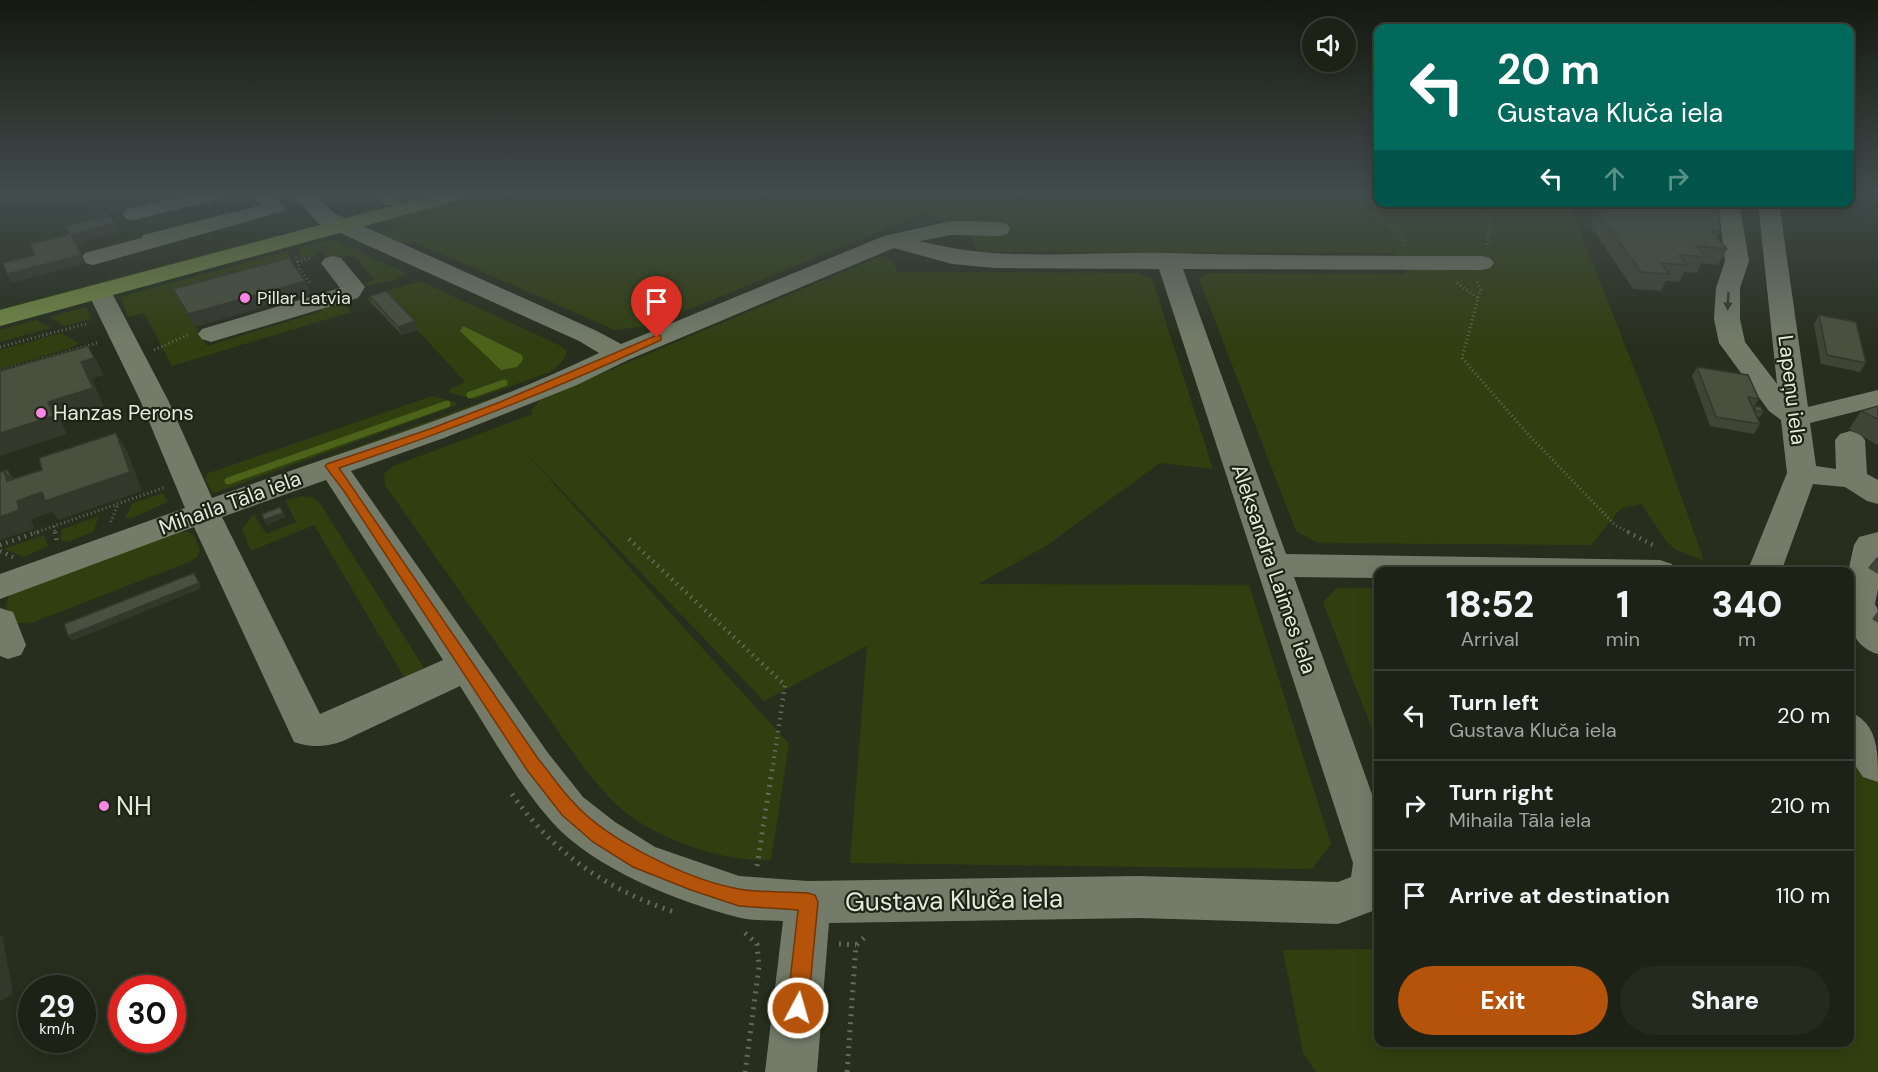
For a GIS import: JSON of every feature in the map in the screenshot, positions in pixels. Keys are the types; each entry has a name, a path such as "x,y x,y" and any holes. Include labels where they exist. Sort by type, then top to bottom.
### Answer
{"main road":[{"path":"0,304 123,244"},
{"path":"0,318 260,244"}],"street":[{"path":"92,252 115,244"},
{"path":"384,244 588,336 619,354"},
{"name":"Mihaila Tāla iela","path":"0,587 494,409 567,379 619,354 885,244"},
{"path":"902,244 928,252 974,260 1482,263"},
{"path":"1734,244 1737,261 1728,288 1727,319 1732,343 1779,405 1797,418 1878,398"},
{"name":"Lapeņu iela","path":"1766,567 1802,473 1774,244"},
{"path":"211,334 354,293 353,287 325,260"},
{"name":"Aleksandra Laimes iela","path":"1168,260 1374,860"},
{"path":"99,291 150,393 308,731 329,730 466,666"},
{"path":"1850,440 1865,486"},
{"name":"Gustava Kluča iela","path":"331,466 533,765 568,810 599,836 639,861 739,897 808,902 1139,897 1338,903 1367,892 1374,882"},
{"path":"1802,473 1865,486"},
{"path":"1878,543 1871,545 1857,604 1874,638 1878,641"},
{"path":"1273,566 1661,560"},
{"path":"1854,733 1878,765"},
{"path":"791,1072 808,902"}],"path":[{"path":"1405,244 1409,251 1478,298 1462,358 1526,432 1615,525 1661,560"},
{"path":"297,262 325,260"},
{"path":"0,347 97,320"},
{"path":"0,371 97,343"},
{"path":"0,545 170,485 172,493"},
{"path":"111,523 119,503"},
{"path":"629,539 785,685 756,867"},
{"path":"847,1072 856,945 869,933 877,933"}],"shaded area":[{"path":"243,244 248,244 0,313 0,309"},
{"path":"314,244 343,244 406,273 394,280 367,286 364,283 375,280 353,255 329,261 322,250 314,252 315,256 301,260 299,248"},
{"path":"419,244 849,244 648,326 615,330"},
{"path":"974,244 1585,244 1654,419 1704,561 1675,549 1667,542 1641,504 1621,508 1591,545 1318,543 1296,531 1199,279 1209,273 1406,274 1393,253 996,252 977,250"},
{"path":"288,251 294,270 180,302 207,346 322,311 319,307 343,301 351,312 172,366 144,313 128,317 120,297"},
{"path":"881,256 893,261 897,272 1138,273 1152,279 1213,469 1160,463 1046,546 978,584 1249,585 1331,844 1312,869 850,863 867,646 764,701 523,450 789,744 771,860 732,857 670,838 633,818 618,806 584,768 385,485 384,474 393,466 533,414 531,411 540,400 553,394"},
{"path":"422,282 561,346 567,351 565,358 550,372 474,399 449,393 450,389 465,382 390,300 371,305 367,299"},
{"path":"86,307 91,319 65,326 50,317"},
{"path":"36,320 51,328 0,342 0,330"},
{"path":"463,326 522,355 523,360 517,367 501,370 460,331"},
{"path":"61,333 79,343 73,347 0,369 0,350"},
{"path":"432,396 457,403 215,493 212,492 205,479 209,473"},
{"path":"495,397 241,492 226,494"},
{"path":"163,493 168,502 132,518 125,518 133,503"},
{"path":"302,496 314,498 321,505 424,668 404,677 314,525 251,551 242,529 254,514 266,534 296,522 285,500"},
{"path":"99,516 93,532 67,542 61,540 61,530"},
{"path":"173,532 188,532 194,535 200,550 197,557 31,623 13,623 6,607 9,595"},
{"path":"44,535 48,546 24,557 4,549"},
{"path":"1337,588 1374,588 1374,735 1323,602"},
{"path":"1854,749 1878,782 1878,1072 1316,1072 1303,1053 1283,950 1374,949 1374,1047 1854,1047"}],"building":[{"path":"30,244 76,244 81,255 7,274 3,263 35,255"},
{"path":"1621,244 1723,244 1727,249 1696,246 1705,257 1679,255 1687,265 1661,263 1669,274 1641,272"},
{"path":"289,258 305,281 188,314 173,289"},
{"path":"386,291 415,321 398,327 370,296"},
{"path":"1819,315 1856,322 1866,363 1827,355"},
{"path":"88,346 94,358 81,362 93,388 48,402 54,416 0,433 0,371"},
{"path":"1697,367 1748,375 1759,399 1748,397 1760,424 1716,417"},
{"path":"1754,406 1761,407 1763,412 1756,411"},
{"path":"1878,406 1878,419 1861,411"},
{"path":"116,433 130,472 45,501 42,492 17,501 19,510 0,517 0,472 4,471 7,481 42,470 39,458"},
{"path":"280,507 283,513 264,520 262,514"},
{"path":"194,573 199,583 68,636 64,624"}],"waterway":[{"path":"470,395 504,383"},
{"path":"228,481 447,404"}],"place":[{"name":"Pillar Latvia","path":"245,298"},
{"name":"Hanzas Perons","path":"41,413"},
{"name":"NH","path":"104,806"}],"route":[{"path":"657,338 504,405 434,432 331,466 533,765 568,810 599,836 639,861 698,884 739,897 808,902 798,1008"}]}
